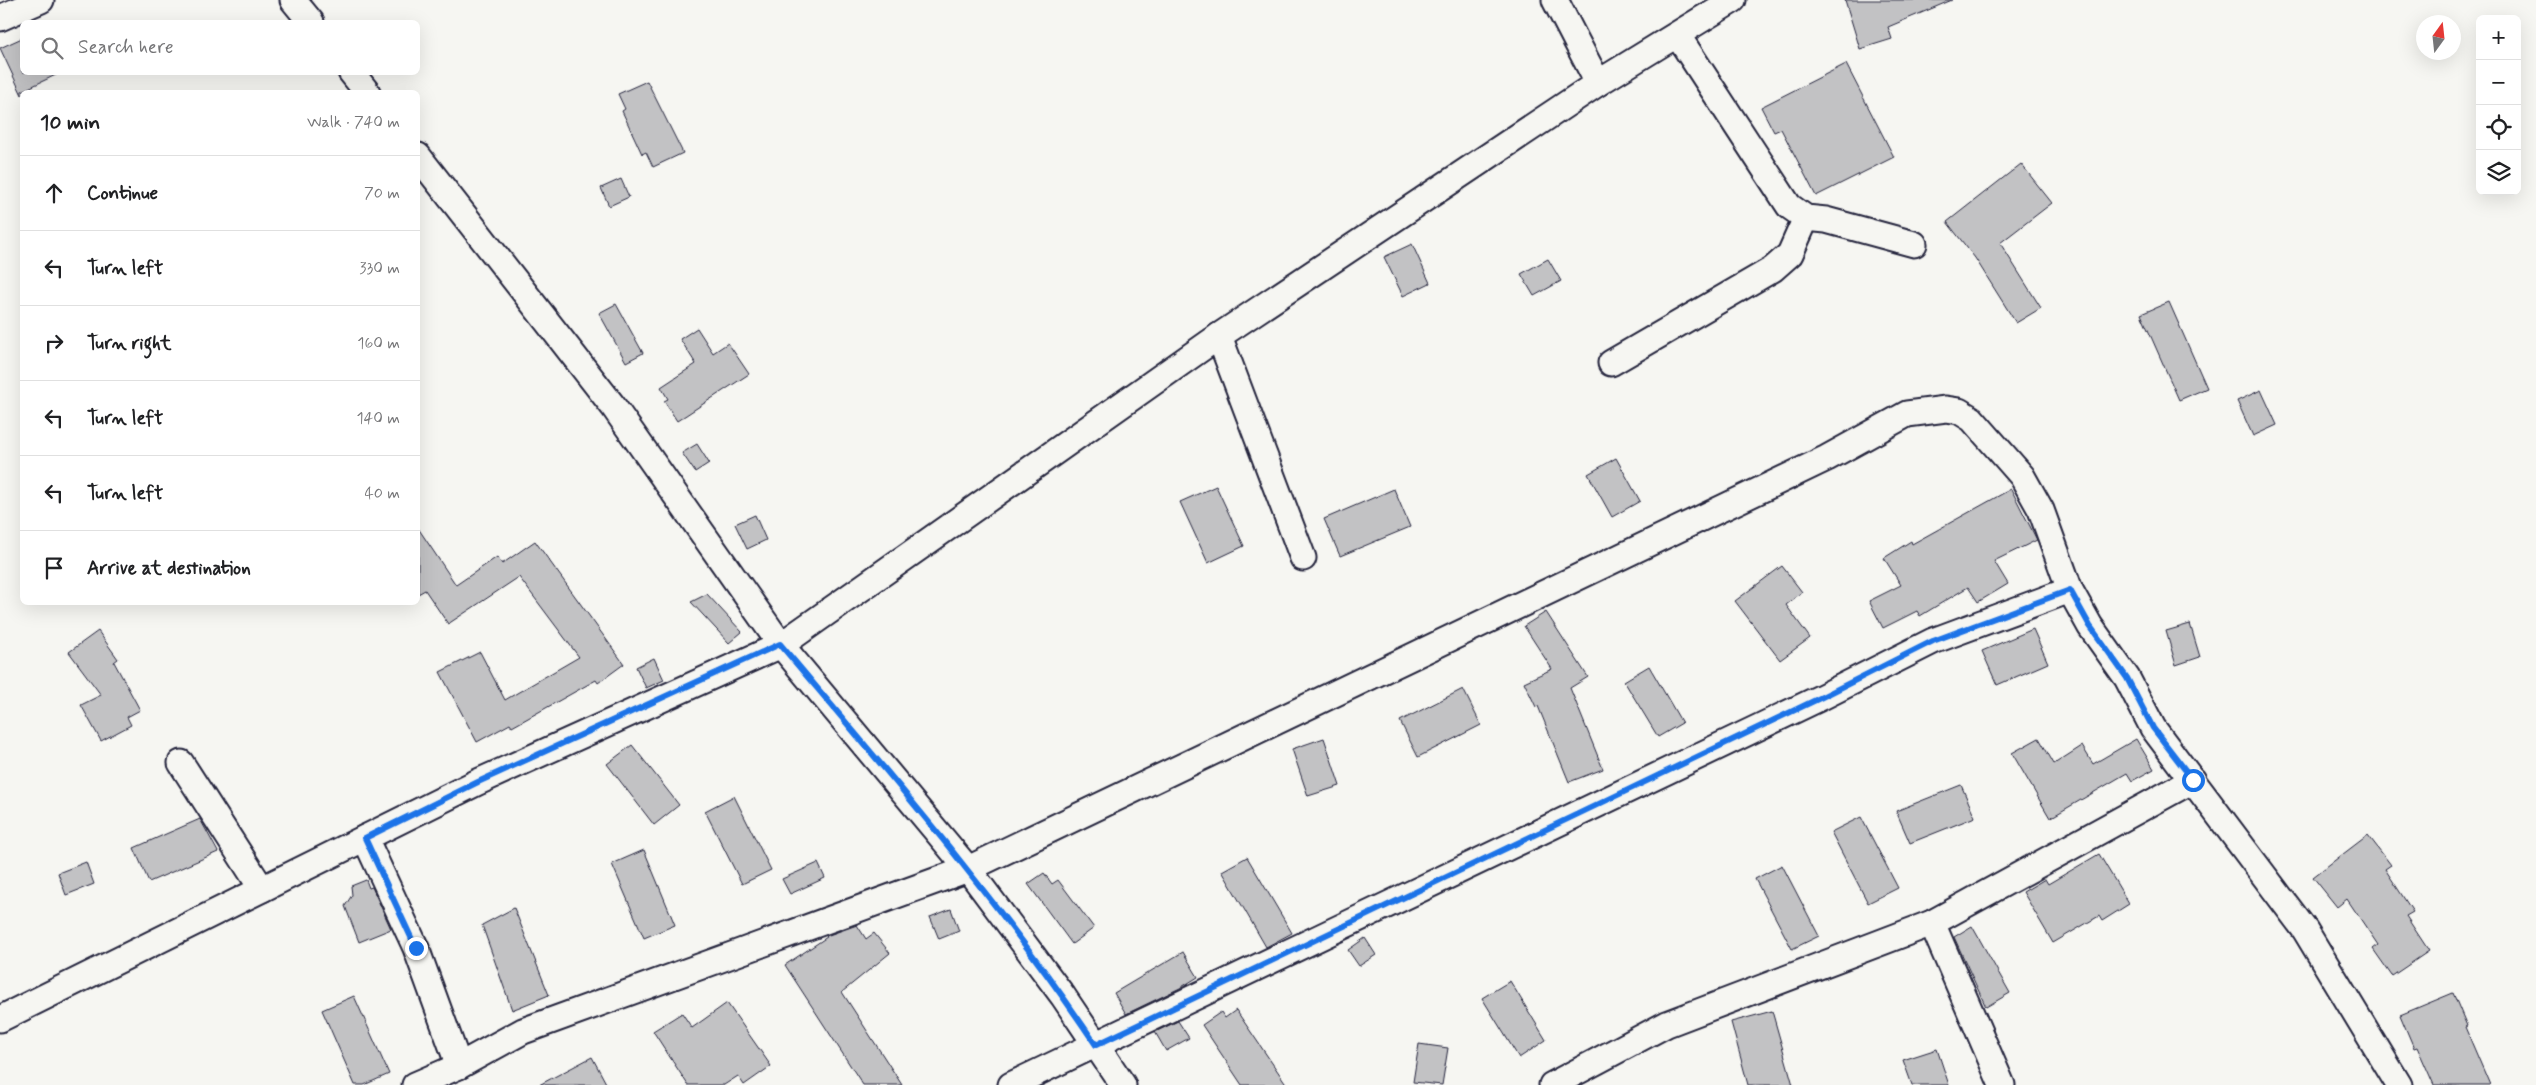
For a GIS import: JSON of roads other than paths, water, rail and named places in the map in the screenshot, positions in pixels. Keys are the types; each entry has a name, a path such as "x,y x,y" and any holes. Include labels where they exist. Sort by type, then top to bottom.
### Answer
{"street":[{"path":"0,18 41,0"},
{"path":"293,0 309,20"},
{"path":"1555,0 1598,83"},
{"path":"0,1019 478,782 780,644 1218,336 1598,83 1678,36 1733,0"},
{"path":"1678,36 1789,206 1806,218 1826,220 1914,244"},
{"path":"353,75 365,90"},
{"path":"420,159 613,406 780,644 968,869 1064,996 1123,1085"},
{"path":"1611,363 1773,269 1790,254 1806,218"},
{"path":"1218,336 1303,558"},
{"path":"415,1085 459,1066 523,1031 968,869 1827,458 1907,414 1946,409 1959,411 1972,419 2022,476 2041,510 2070,590 2090,626 2127,678 2153,728 2305,930 2399,1085"},
{"path":"1011,1085 1787,714 1933,641 2070,590"},
{"path":"182,763 262,889"},
{"path":"1552,1085 1668,1024 1932,923 2193,780"},
{"path":"365,838 416,948 459,1066"},
{"path":"1932,923 2002,1085"}]}
